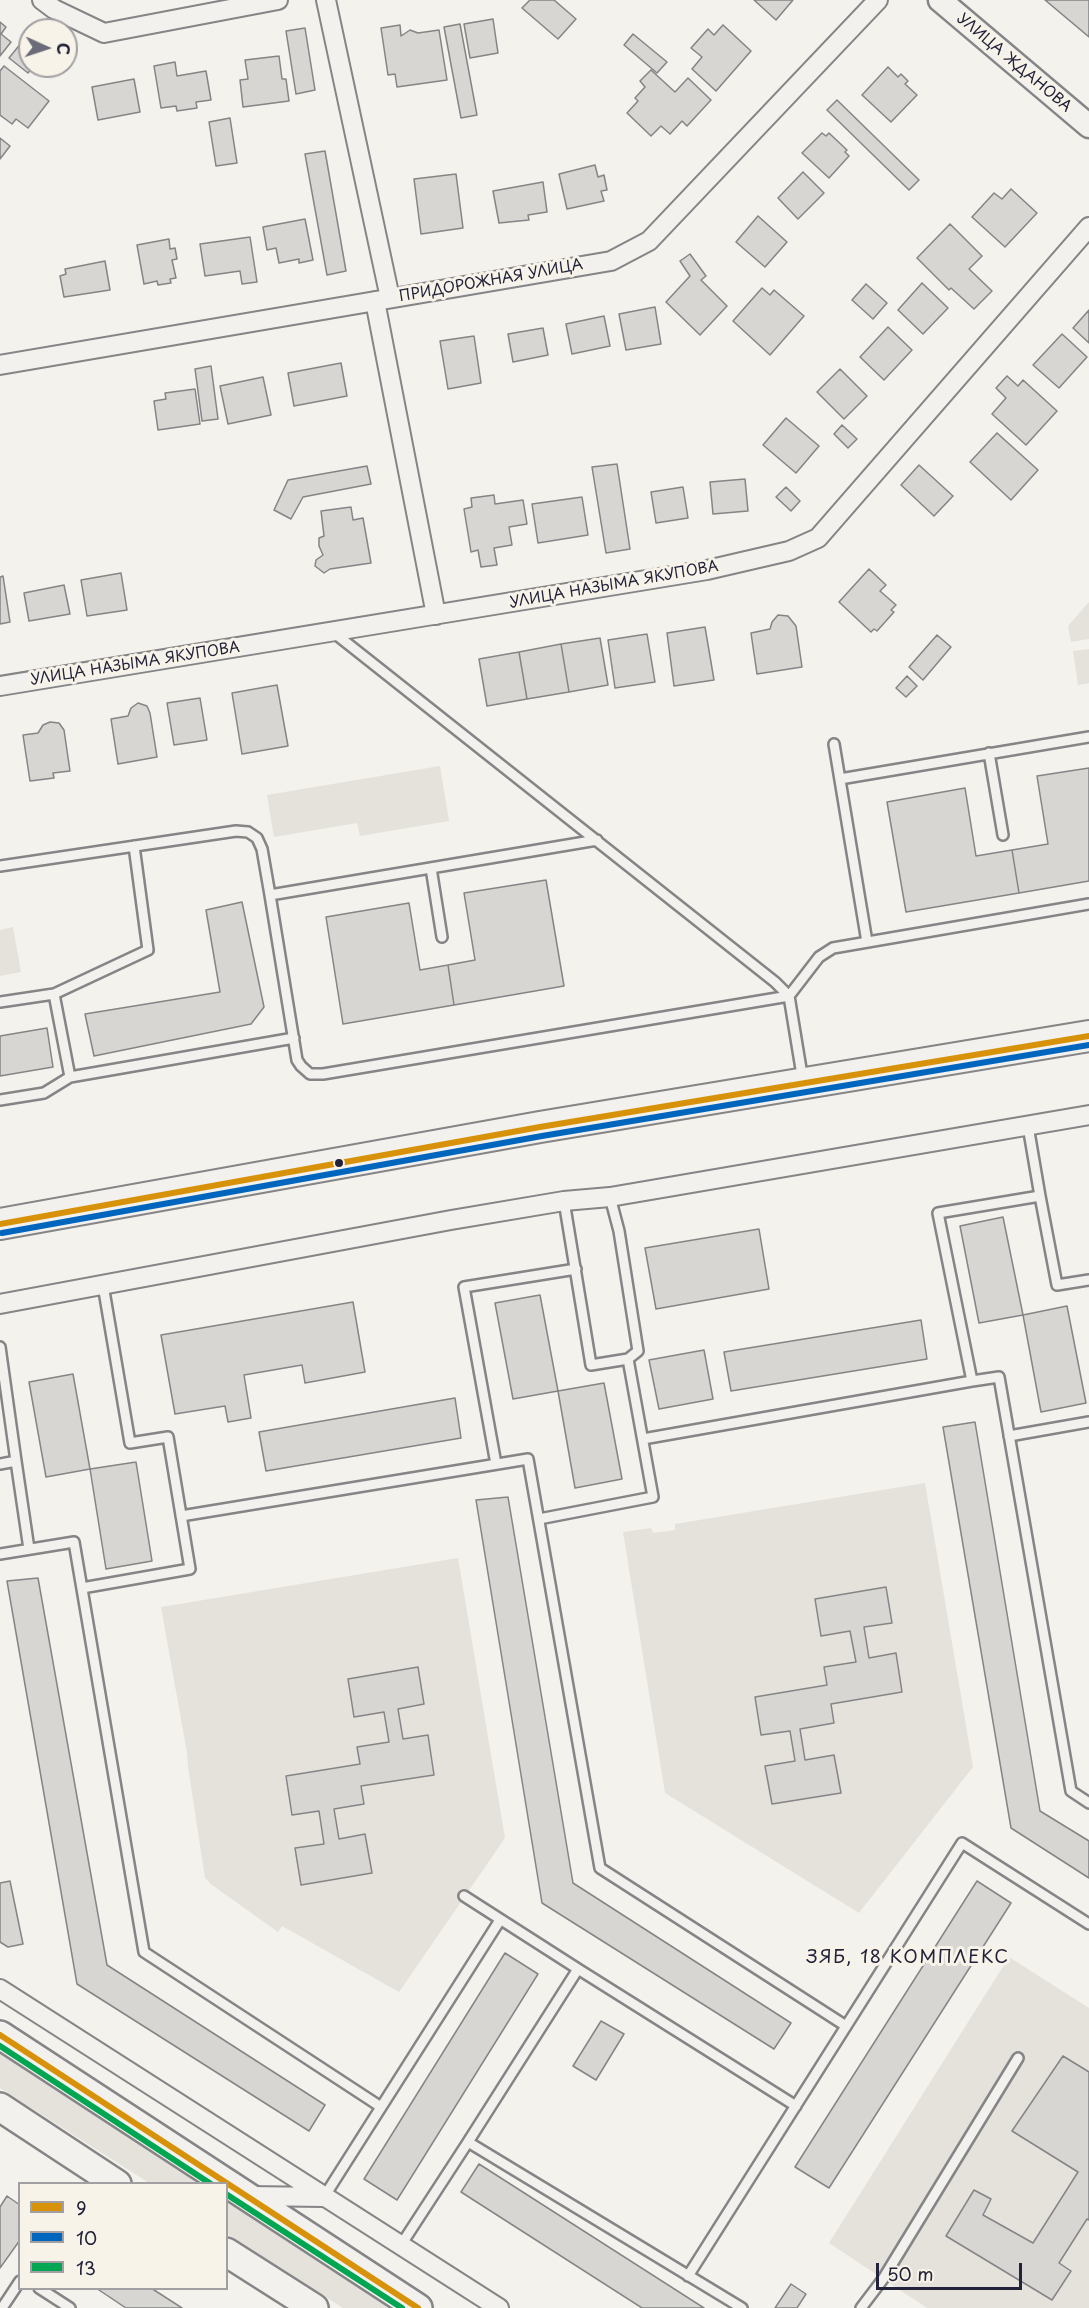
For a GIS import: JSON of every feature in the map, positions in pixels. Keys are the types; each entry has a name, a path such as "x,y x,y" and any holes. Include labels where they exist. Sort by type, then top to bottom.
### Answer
{"main road":[{"path":"0,1224 529,1129 1089,1036"},
{"path":"0,2036 202,2175 217,2182"},
{"path":"0,2108 114,2182"},
{"path":"228,2187 246,2196 418,2308"},
{"path":"228,2253 314,2308"}],"street":[{"path":"42,0 54,9 104,33 278,0"},
{"path":"326,0 383,300 436,615"},
{"name":"ПРИДОРОЖНАЯ УЛИЦА","path":"0,365 611,261 649,241 879,0"},
{"name":"УЛИЦА ЖДАНОВА","path":"940,0 1089,126"},
{"name":"УЛИЦА НАЗЫМА ЯКУПОВА","path":"0,686 707,570 789,551 818,538 1089,227"},
{"path":"0,1304 439,1222 564,1201 610,1197 1089,1115"},
{"path":"0,1988 499,2308"},
{"path":"246,2196 324,2197"}],"lane":[{"path":"333,632 752,961 789,996 803,1083"},
{"path":"840,779 1089,737"},
{"path":"834,744 867,942"},
{"path":"989,753 1003,835"},
{"path":"0,866 236,831 248,832 257,838 262,849 294,1038 301,1066 310,1074 318,1075 789,996 826,951 833,948 1089,904"},
{"path":"270,895 597,840"},
{"path":"0,1002 54,994 148,950 134,846"},
{"path":"431,868 442,937"},
{"path":"54,994 70,1077"},
{"path":"0,1100 44,1093 70,1077 294,1038"},
{"path":"1028,1126 1057,1285 1089,1280"},
{"path":"972,1381 938,1213 1040,1196"},
{"path":"564,1201 591,1365 628,1359 638,1351 619,1231 610,1197"},
{"path":"496,1464 464,1287 576,1269"},
{"path":"82,1587 190,1569 168,1437 130,1443 103,1285"},
{"path":"0,1347 29,1549"},
{"path":"539,1519 653,1497 628,1359"},
{"path":"643,1439 999,1377 1071,1791 1089,1803"},
{"path":"1009,1436 1089,1422"},
{"path":"181,1516 528,1459 600,1868 846,2026"},
{"path":"0,1464 16,1461"},
{"path":"0,1554 74,1542 144,1952 381,2107"},
{"path":"688,2276 962,1843 1089,1924"},
{"path":"464,1896 796,2106"},
{"path":"324,2197 500,1920"},
{"path":"401,2246 578,1969"},
{"path":"861,2308 884,2279 1018,2058"},
{"path":"468,2142 742,2308"},
{"path":"2,2308 18,2284"},
{"path":"41,2290 70,2308"}],"shaded area":[{"path":"1089,602 1089,639 1071,642 1068,626"},
{"path":"1089,649 1089,683 1078,685 1073,651"},
{"path":"440,766 449,821 360,836 357,823 274,837 267,795"},
{"path":"13,927 21,972 0,976 0,930"},
{"path":"925,1483 973,1767 859,1913 665,1793 623,1532 651,1528 653,1533 675,1530 675,1524"},
{"path":"458,1558 505,1838 399,1992 282,1926 278,1932 205,1878 187,1753 161,1607"},
{"path":"1009,1957 1089,2008 1089,2308 927,2308 829,2243"},
{"path":"0,2050 193,2175 195,2182 147,2182 0,2088"},
{"path":"228,2199 399,2308 343,2308 228,2235"}],"building":[{"path":"530,0 554,0 576,19 558,39 522,8"},
{"path":"754,0 793,0 776,20"},
{"path":"1045,0 1089,0 1089,37"},
{"path":"493,19 498,53 470,58 464,24"},
{"path":"0,22 6,27 1,34 11,42 0,56"},
{"path":"460,24 477,115 461,118 444,27"},
{"path":"400,25 401,36 410,30 418,33 439,30 447,80 397,87 395,74 388,75 381,28"},
{"path":"723,25 751,51 716,91 692,69 702,57 691,48 708,29 714,35"},
{"path":"305,28 315,90 296,94 286,31"},
{"path":"633,34 667,62 657,73 624,45"},
{"path":"18,47 18,65 9,58"},
{"path":"279,56 282,79 286,79 289,101 243,107 240,80 248,79 245,60"},
{"path":"175,62 177,76 206,71 211,100 196,102 197,108 177,111 176,106 161,108 154,66"},
{"path":"4,66 49,101 28,128 16,119 12,124 0,115 0,71"},
{"path":"888,67 898,77 901,74 908,81 905,84 917,95 891,122 862,95"},
{"path":"651,70 675,92 688,78 711,100 687,126 682,121 670,134 661,126 651,136 627,113 638,101 635,98 645,87 640,81"},
{"path":"134,79 140,112 98,120 92,87"},
{"path":"837,100 919,180 909,190 827,110"},
{"path":"230,118 237,163 216,166 209,122"},
{"path":"822,133 826,136 829,133 847,150 845,152 849,156 829,178 802,153"},
{"path":"0,138 10,146 0,159"},
{"path":"325,151 346,271 327,275 305,154"},
{"path":"595,165 598,177 604,175 607,190 601,191 604,201 567,209 559,174"},
{"path":"803,172 824,193 798,219 778,198"},
{"path":"456,174 463,228 421,234 414,179"},
{"path":"543,182 547,212 528,215 529,220 499,223 493,191"},
{"path":"1011,189 1037,213 1005,247 972,217 994,193 1002,199"},
{"path":"758,216 787,242 765,267 736,242"},
{"path":"305,219 313,260 299,263 299,259 279,263 276,248 267,250 263,227"},
{"path":"950,224 982,256 969,269 992,291 974,309 951,288 949,290 917,258"},
{"path":"250,237 257,282 242,284 240,271 205,276 200,244"},
{"path":"169,239 170,249 175,248 177,259 172,260 176,278 170,279 171,283 158,285 157,281 144,284 137,245"},
{"path":"690,254 706,276 701,280 727,306 700,335 666,302 690,276 680,261"},
{"path":"105,261 110,290 64,297 60,276 66,274 65,269"},
{"path":"922,283 948,308 923,334 898,310"},
{"path":"866,284 887,303 873,319 852,300"},
{"path":"762,288 770,295 774,290 804,316 770,355 733,321"},
{"path":"655,307 661,344 626,350 619,314"},
{"path":"1089,310 1089,343 1073,328"},
{"path":"604,316 610,346 572,354 566,324"},
{"path":"888,327 912,350 884,380 860,357"},
{"path":"543,328 548,355 513,362 508,334"},
{"path":"1062,334 1087,357 1059,388 1033,365"},
{"path":"474,336 481,383 448,389 440,341"},
{"path":"341,363 347,396 294,406 288,373"},
{"path":"211,366 218,419 202,421 195,369"},
{"path":"840,369 867,396 844,419 817,392"},
{"path":"1007,376 1018,386 1023,380 1057,411 1026,445 992,414 1006,398 996,388"},
{"path":"263,377 271,415 228,424 220,386"},
{"path":"195,389 200,424 158,430 154,401 166,399 165,393"},
{"path":"786,418 819,446 796,473 763,445"},
{"path":"842,425 857,439 848,448 834,434"},
{"path":"997,433 1038,470 1011,500 970,462"},
{"path":"617,464 630,549 606,553 592,467"},
{"path":"919,465 953,496 934,516 901,485"},
{"path":"367,466 371,484 303,497 291,519 274,510 288,480"},
{"path":"745,479 748,511 713,514 710,482"},
{"path":"683,487 688,518 656,523 651,492"},
{"path":"786,487 800,501 791,511 776,497"},
{"path":"494,495 495,504 523,500 527,524 509,527 512,545 494,548 497,565 481,567 478,550 471,552 464,509 472,507 471,498"},
{"path":"582,497 588,535 538,543 532,504"},
{"path":"351,507 353,520 363,518 371,563 330,569 324,573 315,566 316,560 323,555 319,546 319,538 324,536 321,511"},
{"path":"869,569 886,585 880,591 896,605 891,610 894,612 877,631 874,629 871,632 839,602"},
{"path":"121,573 127,610 87,616 81,580"},
{"path":"3,576 10,622 0,624 0,577"},
{"path":"64,585 70,614 29,621 24,593"},
{"path":"778,615 788,616 796,626 802,667 757,674 751,633 770,629"},
{"path":"705,627 714,680 674,686 667,633"},
{"path":"647,634 655,682 615,688 608,640"},
{"path":"937,635 951,647 923,680 909,667"},
{"path":"600,638 608,685 569,692 561,644"},
{"path":"561,644 569,692 527,699 519,652"},
{"path":"519,652 527,699 487,706 479,659"},
{"path":"907,676 917,686 906,697 896,688"},
{"path":"277,685 288,746 242,754 232,693"},
{"path":"200,698 207,740 174,745 167,703"},
{"path":"138,703 147,706 150,713 157,757 118,764 111,719 128,716 131,708"},
{"path":"50,722 59,723 64,730 70,771 53,773 54,778 30,781 23,735 38,733 43,725"},
{"path":"1089,768 1089,881 1019,893 1012,850 1048,844 1037,776"},
{"path":"965,788 976,856 1012,850 1019,893 906,912 887,802"},
{"path":"546,880 564,986 454,1005 448,965 475,960 464,893"},
{"path":"242,902 264,1007 251,1024 94,1056 85,1014 220,992 206,910"},
{"path":"409,903 420,970 448,965 454,1005 343,1024 326,917"},
{"path":"47,1028 53,1067 0,1076 0,1036"},
{"path":"1003,1217 1023,1315 979,1323 960,1226"},
{"path":"759,1229 769,1289 656,1309 645,1248"},
{"path":"540,1295 558,1391 513,1399 495,1303"},
{"path":"353,1302 365,1372 305,1383 302,1365 244,1375 251,1418 228,1422 225,1406 175,1414 161,1335"},
{"path":"1067,1306 1086,1403 1041,1412 1023,1315"},
{"path":"921,1320 927,1359 731,1391 724,1352"},
{"path":"704,1350 713,1399 659,1409 649,1360"},
{"path":"73,1374 90,1469 46,1477 29,1382"},
{"path":"604,1383 622,1479 575,1488 558,1391"},
{"path":"455,1398 461,1438 266,1471 259,1432"},
{"path":"975,1422 1040,1811 1089,1841 1089,1878 1011,1828 943,1427"},
{"path":"136,1462 152,1561 106,1569 90,1469"},
{"path":"508,1497 573,1883 791,2023 774,2049 542,1903 476,1500"},
{"path":"38,1578 107,1965 325,2105 309,2131 77,1984 7,1581"},
{"path":"886,1587 892,1623 864,1627 869,1658 896,1653 902,1692 831,1704 834,1723 800,1729 805,1760 834,1755 841,1793 772,1804 765,1766 795,1761 790,1731 761,1735 755,1697 827,1685 824,1667 856,1662 850,1631 821,1636 815,1599"},
{"path":"418,1667 424,1704 398,1709 403,1739 428,1735 434,1775 361,1786 364,1804 334,1809 339,1839 365,1834 372,1873 301,1885 295,1848 324,1844 319,1811 292,1815 286,1776 360,1764 357,1747 389,1742 384,1712 354,1717 348,1679"},
{"path":"10,1881 23,1944 8,1947 0,1942 0,1883"},
{"path":"977,1881 1011,1903 829,2188 795,2167"},
{"path":"505,1953 538,1974 397,2200 364,2179"},
{"path":"601,2021 624,2034 596,2080 573,2066"},
{"path":"1063,2056 1089,2072 1089,2220 1087,2219 1059,2263 1071,2271 1052,2300 946,2236 974,2190 991,2199 983,2215 1033,2243 1078,2172 1012,2131"},
{"path":"479,2164 704,2308 642,2308 461,2192"},
{"path":"7,2196 18,2204 18,2243 0,2268 0,2207"},
{"path":"791,2284 806,2294 797,2308 775,2308"},
{"path":"99,2290 154,2290 182,2308 126,2308"}],"transit line":[{"name":"9","path":"0,1224 540,1127 1089,1036"},
{"name":"10","path":"2,1233 542,1136 1089,1045"},
{"name":"9","path":"0,2035 225,2182"},
{"name":"13","path":"0,2046 208,2182"},
{"name":"9","path":"228,2184 418,2308"},
{"name":"13","path":"228,2195 402,2308"}],"district":[{"name":"ЗЯБ, 18 КОМПЛЕКС","path":"908,1958"}]}
